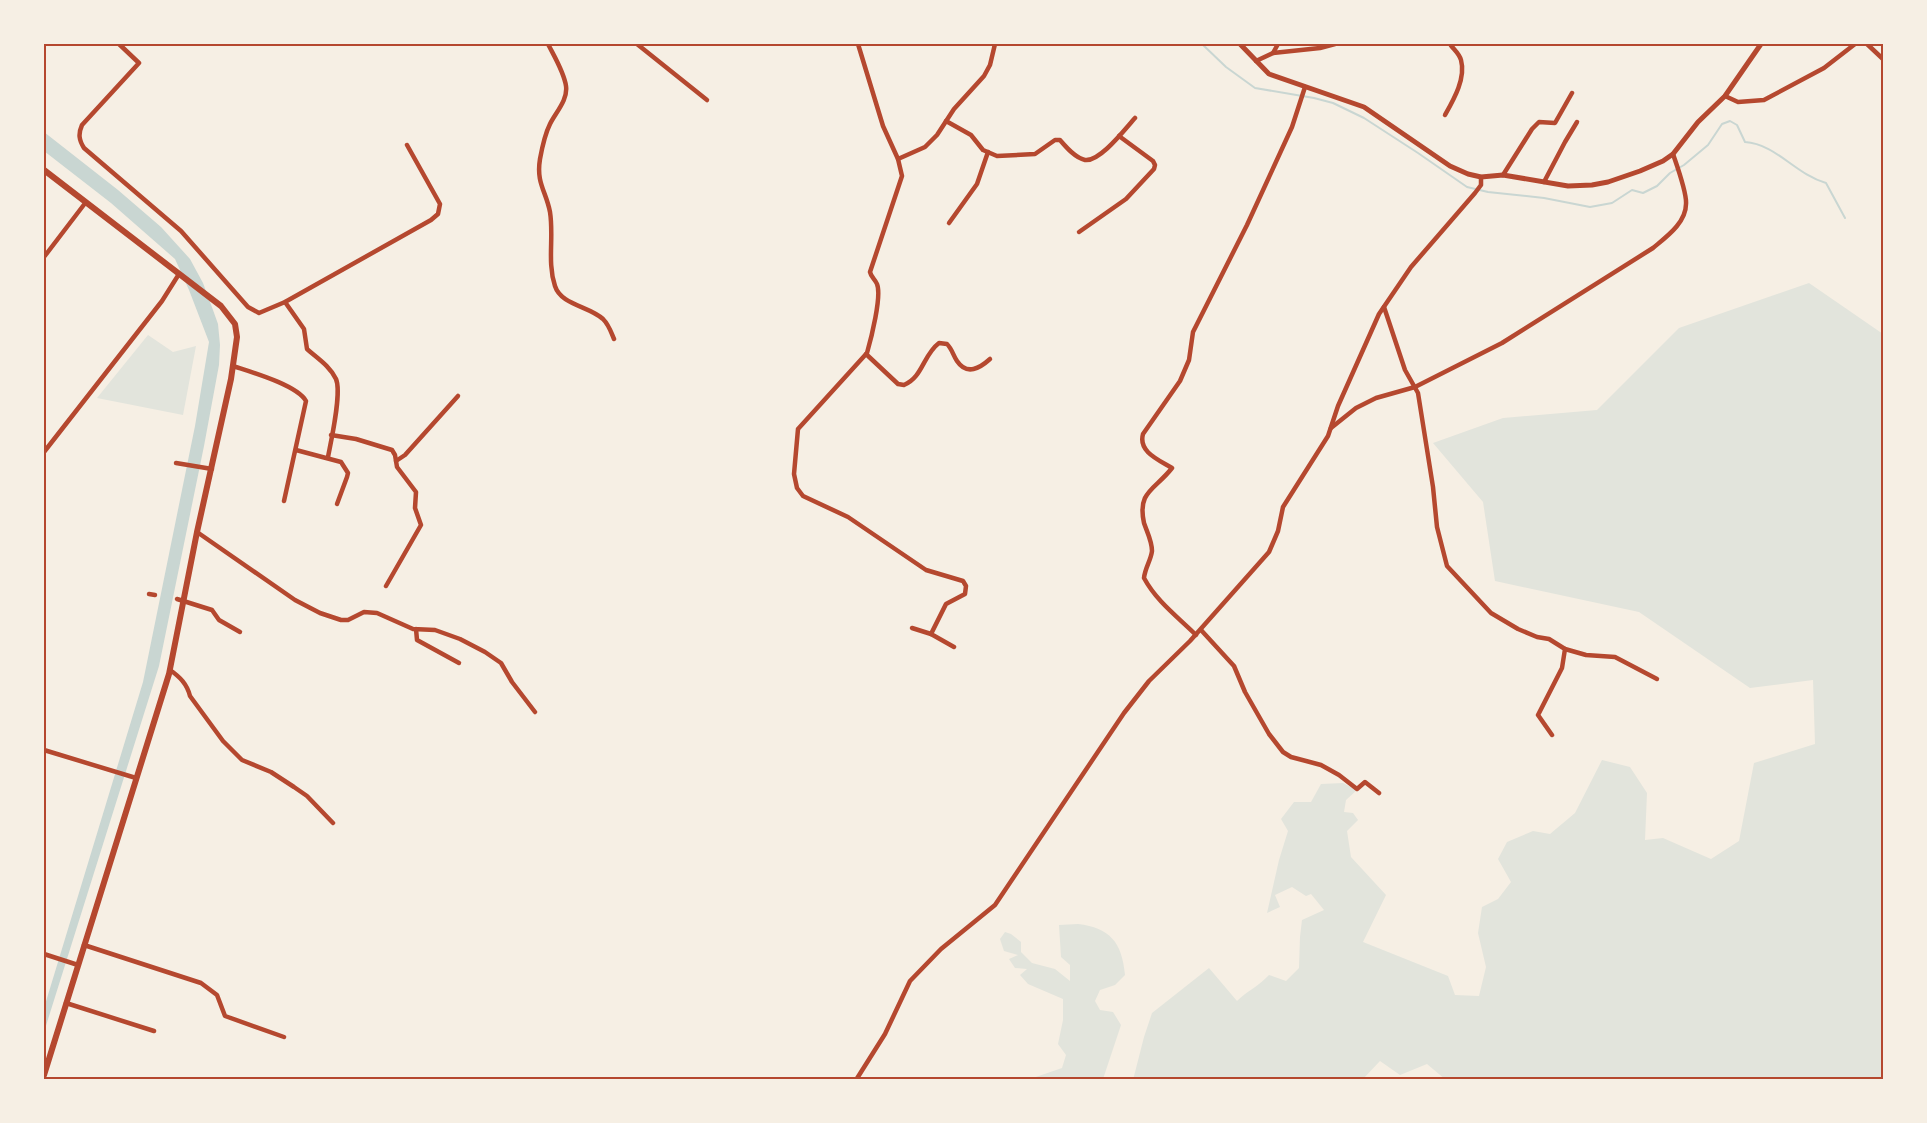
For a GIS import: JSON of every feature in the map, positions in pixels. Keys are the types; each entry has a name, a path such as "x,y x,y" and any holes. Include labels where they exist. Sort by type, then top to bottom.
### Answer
{"main road":[{"path":"44,170 221,306 235,324 237,337 212,469 180,600 170,670 44,1075"}],"street":[{"path":"119,44 140,63 82,125 79,131 80,141 84,148 181,231 248,308 259,313 285,302 438,214 440,204 407,145"},
{"path":"548,44 566,86 563,101 545,137 538,174 550,210 551,265 555,288 561,296 603,319 609,326 614,339"},
{"path":"637,44 707,100"},
{"path":"858,44 883,126 898,159 902,176 870,272 871,278 877,284 878,295 872,338 866,354 798,429 794,474 797,489 803,496 848,518 926,570 963,580 966,586 965,594 946,604 931,634"},
{"path":"898,159 925,147 937,135 954,109 984,76 990,65 995,44"},
{"path":"1240,44 1269,74 1304,89 1328,94 1364,108 1450,166 1468,174 1481,177 1503,175 1568,186 1608,182 1640,171 1673,154 1698,122 1725,96 1761,44"},
{"path":"1272,53 1278,44"},
{"path":"1256,61 1272,53 1320,48 1335,44"},
{"path":"1445,115 1455,98 1462,76 1461,60 1450,44"},
{"path":"1725,96 1737,102 1764,100 1824,68 1856,44"},
{"path":"1867,44 1884,60"},
{"path":"1196,635 1170,612 1144,578 1144,572 1152,553 1144,522 1142,501 1172,468 1145,450 1141,440 1180,381 1189,360 1193,332 1247,225 1292,127 1304,89"},
{"path":"1503,175 1532,129 1539,122 1555,123 1572,93"},
{"path":"946,121 971,135 983,150 998,156 1035,154 1055,140 1060,140 1077,156 1090,160 1101,155 1135,118"},
{"path":"1544,182 1577,122"},
{"path":"1079,232 1126,199 1154,169 1153,161 1119,136"},
{"path":"949,223 977,184 988,152"},
{"path":"1329,430 1356,408 1376,398 1415,387 1502,343 1653,248 1671,233 1682,219 1686,204 1673,154"},
{"path":"856,1080 885,1034 910,981 941,949 995,905 1124,713 1149,681 1201,630 1269,552 1278,531 1283,507 1329,430 1379,314 1410,267 1475,193 1481,177"},
{"path":"44,257 86,202"},
{"path":"44,452 181,275"},
{"path":"285,302 304,329 307,349 328,367 337,380 338,392 328,457"},
{"path":"1384,307 1404,370 1418,393 1432,475 1437,527 1447,566 1491,613 1518,629 1549,639 1565,649 1586,655 1615,657 1657,679"},
{"path":"866,354 898,384 904,385 918,375 927,356 939,343 947,344 959,364 971,369 980,368 990,359"},
{"path":"233,366 264,376 300,393 306,401 284,501"},
{"path":"396,461 405,455 458,396"},
{"path":"332,435 356,439 392,450 397,467 416,492 415,508 421,525 386,586"},
{"path":"296,450 341,462 348,473 337,504"},
{"path":"179,463 212,469"},
{"path":"198,532 295,600 320,613 341,620 348,620 364,612 377,613 416,629 435,630 460,639 485,652 501,663 535,712"},
{"path":"180,600 212,610 219,620 240,632"},
{"path":"912,628 931,634 954,647"},
{"path":"416,629 417,640 459,663"},
{"path":"1201,630 1234,666 1245,692 1269,734 1283,752 1291,757 1321,765 1357,789 1365,782 1379,793"},
{"path":"1552,735 1538,715 1562,668 1565,649"},
{"path":"170,670 180,678 190,696 231,750 242,760 271,772 307,796 333,823"},
{"path":"44,750 136,778"},
{"path":"84,945 201,983 217,995 225,1016 285,1036"},
{"path":"44,954 78,965"},
{"path":"66,1003 154,1031"}],"shaded area":[{"path":"44,132 161,227 190,259 203,283 218,324 220,345 219,365 204,446 159,666 44,1032 44,1008 143,682 195,426 209,342 175,259 111,203 44,151"},
{"path":"1809,283 1883,334 1883,1079 1446,1080 1427,1064 1400,1075 1380,1061 1363,1079 1133,1080 1152,1013 1209,968 1237,1001 1269,975 1286,981 1299,968 1302,920 1324,910 1311,894 1306,896 1292,887 1275,895 1280,907 1267,913 1288,831 1281,819 1294,802 1311,802 1321,784 1343,783 1357,790 1346,800 1344,812 1353,813 1358,820 1347,831 1351,857 1386,895 1363,942 1448,976 1455,995 1479,996 1486,967 1478,933 1482,907 1498,899 1511,882 1498,859 1507,842 1533,831 1550,834 1575,813 1602,760 1630,767 1647,793 1645,840 1663,838 1711,859 1739,841 1754,763 1815,744 1813,680 1750,688 1639,612 1495,581 1483,502 1433,443 1503,418 1597,410 1679,328"},
{"path":"148,335 173,352 196,346 183,415 97,398"},
{"path":"1078,924 1106,933 1117,945 1121,954 1125,975 1115,985 1100,990 1095,1001 1100,1010 1113,1012 1121,1025 1103,1079 1030,1079 1062,1068 1066,1055 1058,1044 1063,1020 1063,999 1028,984 1020,975 1027,969 1015,968 1009,959 1018,955 1004,951 1000,939 1005,932 1011,934 1021,942 1021,952 1032,963 1055,969 1070,981 1070,965 1061,957 1059,925"}],"waterway":[{"path":"1202,44 1226,67 1255,88 1333,103 1364,118 1467,187 1590,207 1612,203 1632,190 1643,193 1657,186 1670,173 1684,165 1708,145 1722,124 1730,121 1737,125 1745,142 1776,153 1805,173 1826,183 1845,218"}]}
